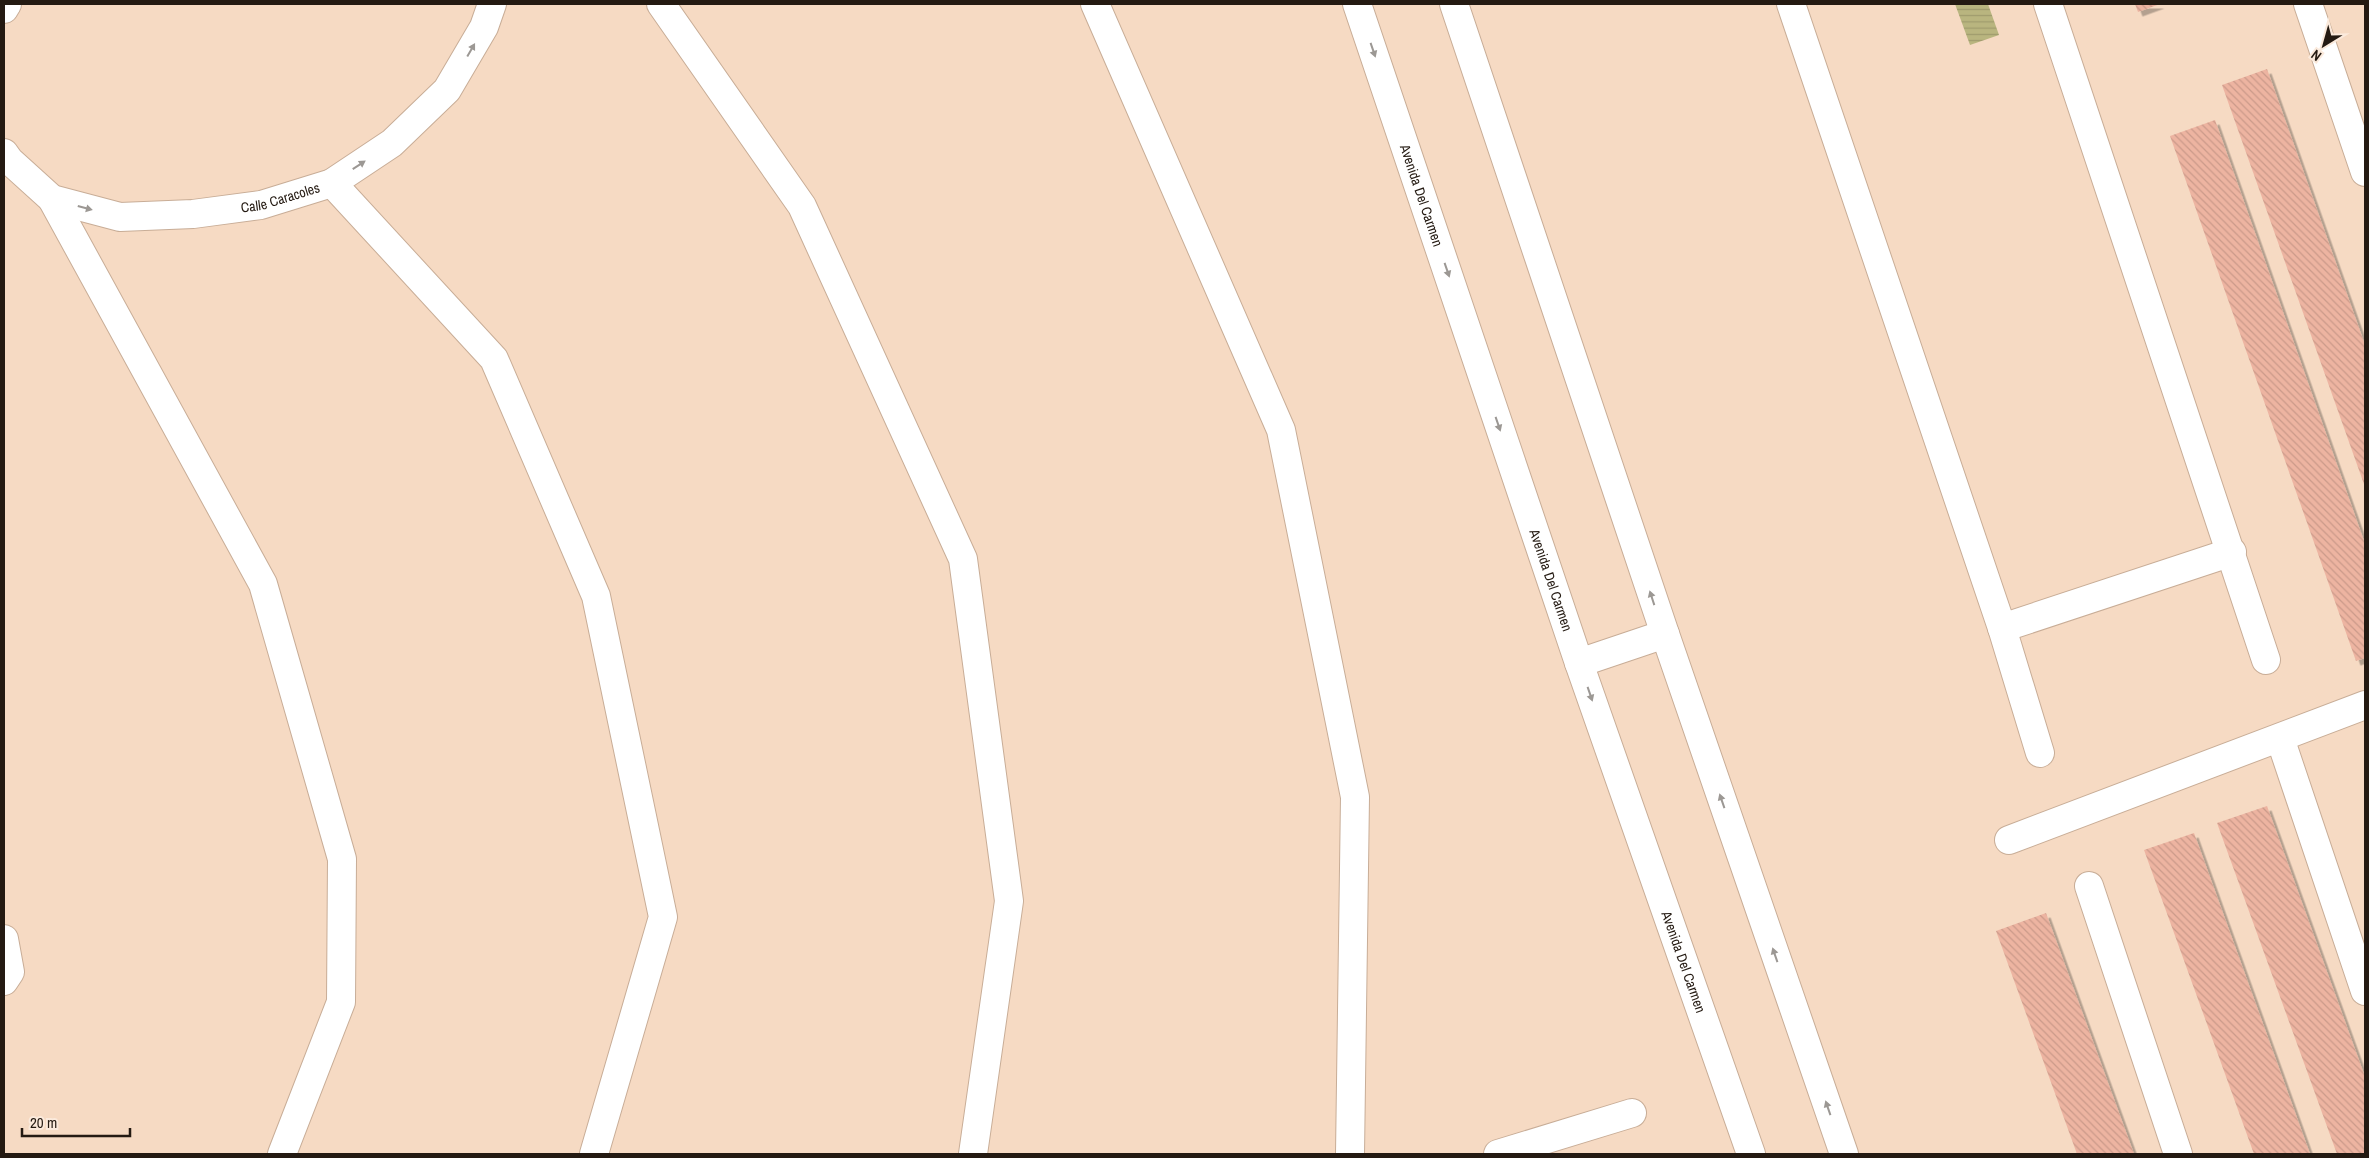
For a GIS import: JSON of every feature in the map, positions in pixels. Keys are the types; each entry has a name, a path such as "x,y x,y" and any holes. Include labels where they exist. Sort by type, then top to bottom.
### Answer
{"street":[{"path":"4,8 7,4"},
{"name":"Calle Caracoles","path":"4,152 8,160 52,199 120,217 193,214 261,205 332,182 392,143 447,90 484,27 492,4"},
{"path":"661,4 802,206 963,559 1009,901 973,1154"},
{"path":"1095,4 1281,430 1355,797 1350,1154"},
{"name":"Avenida Del Carmen","path":"1357,4 1579,663 1751,1154"},
{"path":"1454,4 1665,634 1844,1154"},
{"path":"1791,4 2002,628 2040,754"},
{"path":"2048,4 2232,552 2266,660"},
{"path":"2308,4 2365,172"},
{"path":"332,182 494,359 596,596 663,917 594,1154"},
{"path":"52,199 263,584 342,859 341,1002 282,1154"},
{"path":"2002,628 2232,552"},
{"path":"1579,663 1665,634"},
{"path":"2009,840 2365,705"},
{"path":"2280,738 2365,992"},
{"path":"2089,886 2178,1154"},
{"path":"4,939 10,972 4,981"},
{"path":"1498,1154 1632,1113"}],"shaded area":[{"path":"1955,4 1988,4 1999,35 1970,45"}],"building":[{"path":"2135,4 2160,4 2138,12"},
{"path":"2267,69 2365,345 2365,487 2222,85"},
{"path":"2215,120 2365,544 2365,658 2356,661 2170,136"},
{"path":"2267,806 2365,1077 2365,1154 2337,1154 2217,823"},
{"path":"2194,833 2310,1154 2254,1154 2144,850"},
{"path":"2046,913 2134,1154 2077,1154 1996,931"}]}
